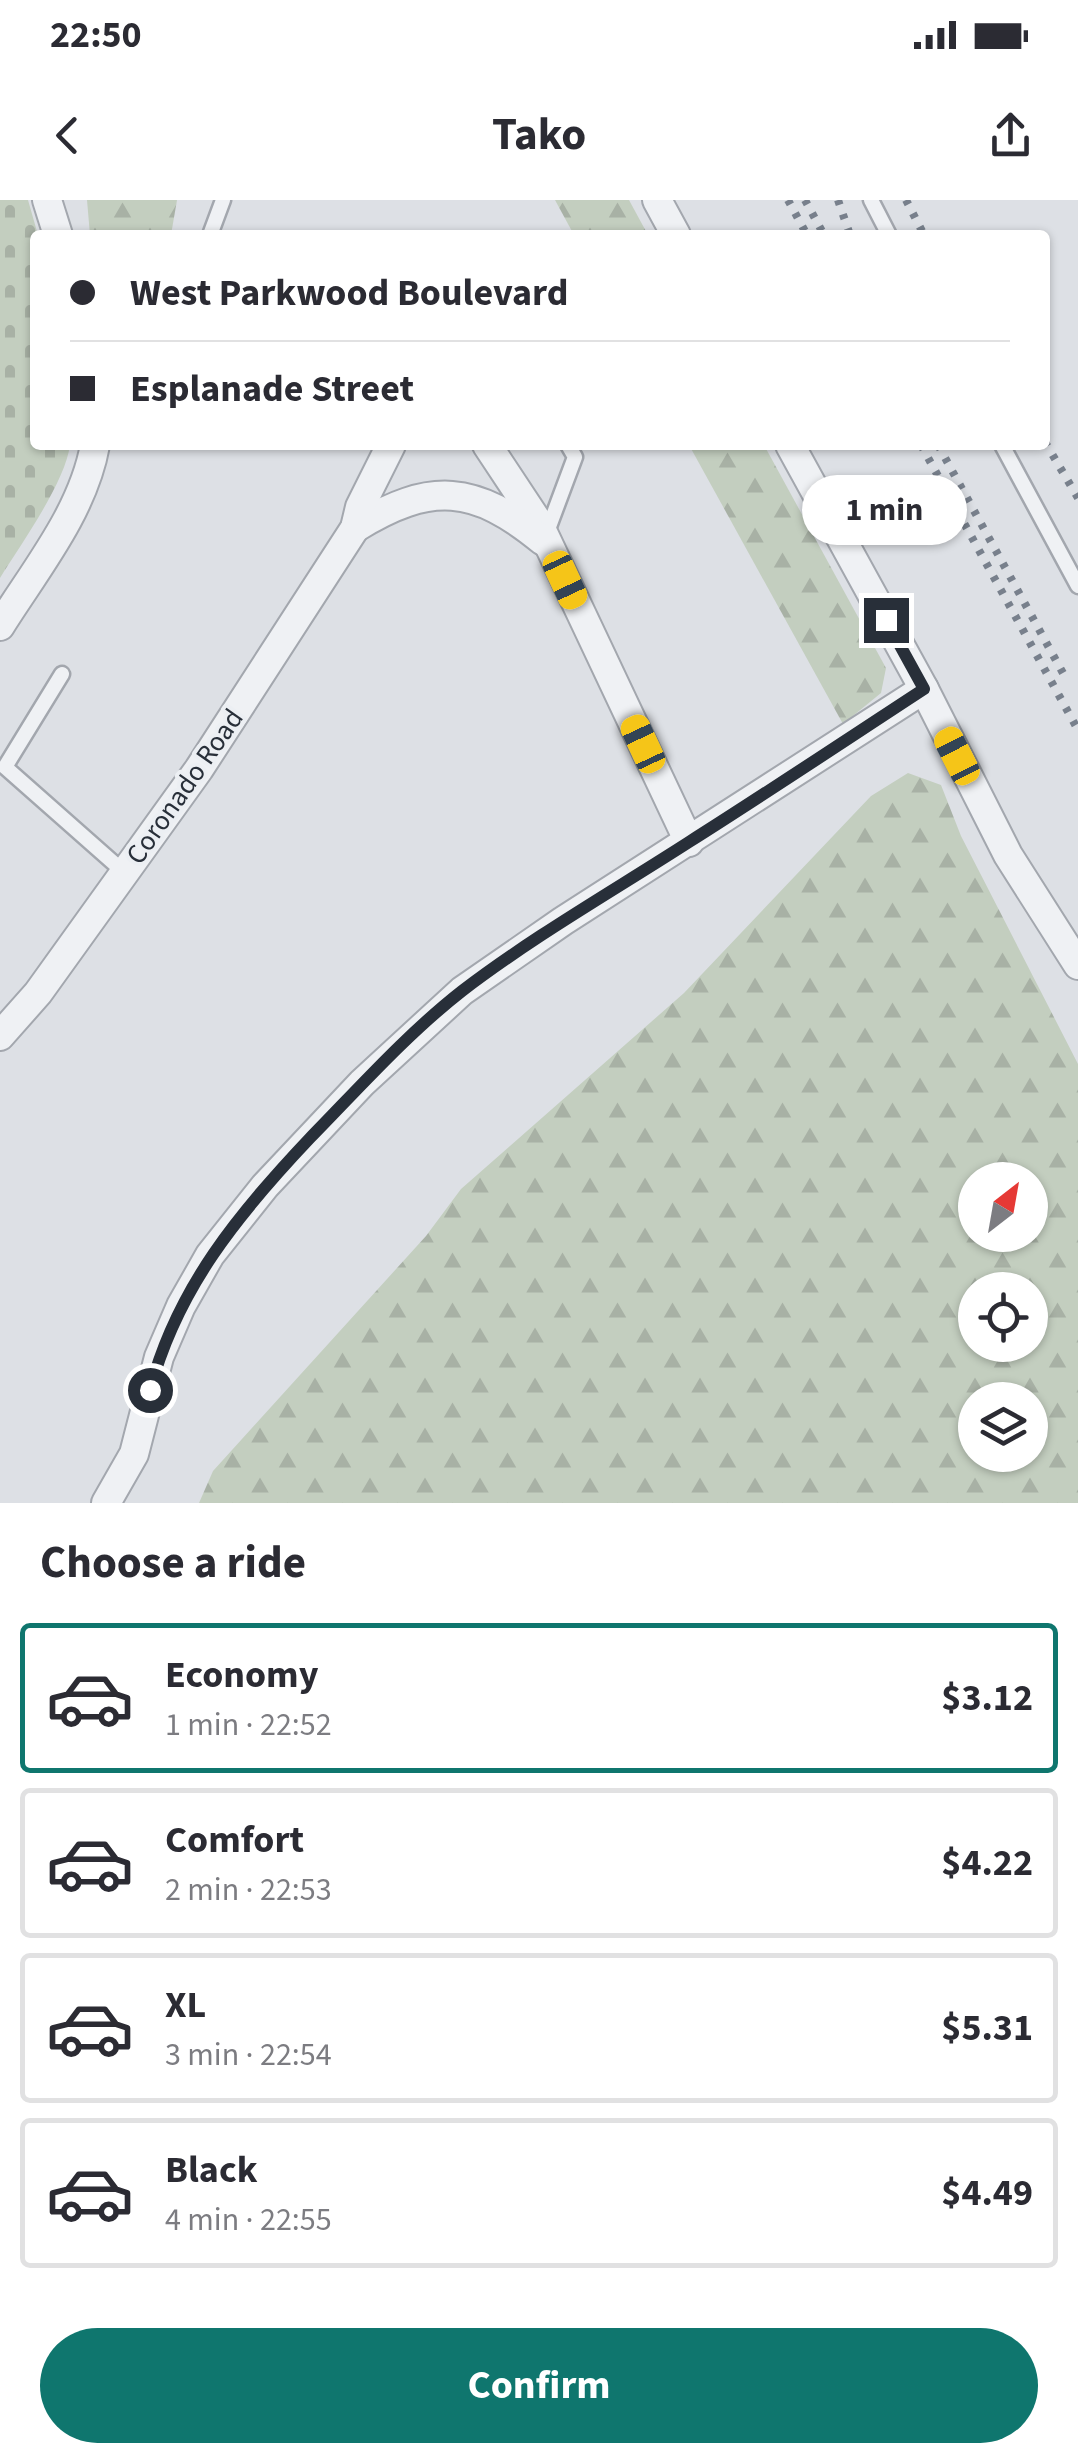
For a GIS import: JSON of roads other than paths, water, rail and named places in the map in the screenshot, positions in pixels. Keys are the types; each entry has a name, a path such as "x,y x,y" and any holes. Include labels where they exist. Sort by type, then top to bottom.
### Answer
{"street":[{"path":"47,200 56,230"},
{"path":"657,200 673,230"},
{"path":"0,626 69,516 94,450"},
{"name":"Coronado Road","path":"0,1036 38,993 199,770 355,528 360,506 389,450"},
{"path":"490,450 518,488 547,542 690,842"},
{"path":"793,450 924,689 1008,855 1078,965"},
{"name":"Coronado Road","path":"355,528 399,503 428,496 466,496 503,511 547,542"},
{"path":"132,1503 134,1454 159,1358 181,1306 210,1255 264,1186 362,1084 462,992 563,922 924,689"},
{"path":"106,1503 134,1454"}],"lane":[{"path":"212,230 222,200"},
{"path":"870,200 886,230"},
{"path":"547,542 575,458 571,450"},
{"path":"1005,450 1078,586"},
{"path":"62,674 5,767 124,872"}],"railway":[{"path":"788,200 804,230"},
{"path":"805,200 821,230"},
{"path":"838,200 848,230"},
{"path":"906,200 921,230"},
{"path":"924,450 1078,730"},
{"path":"941,450 1064,675"},
{"path":"1050,450 1078,498"}]}
